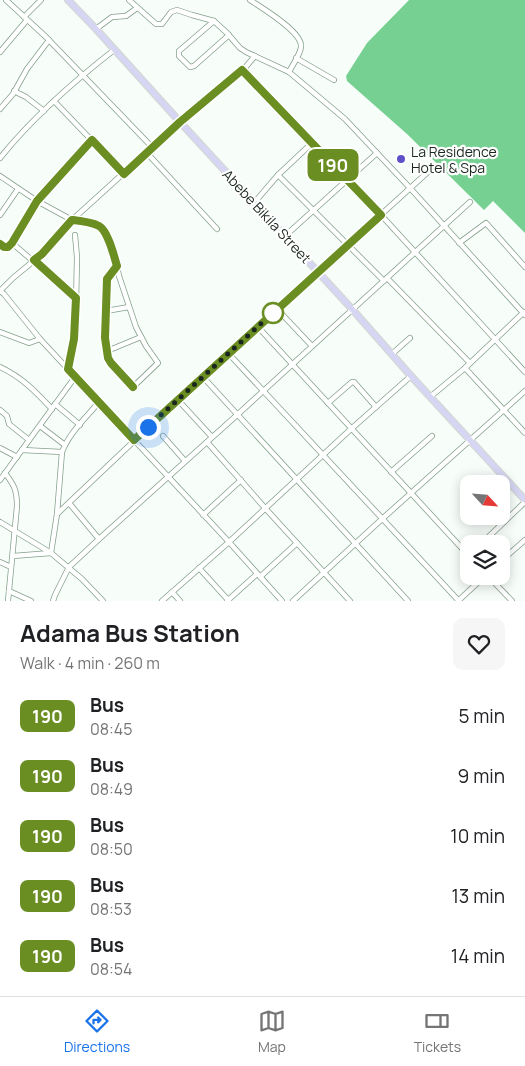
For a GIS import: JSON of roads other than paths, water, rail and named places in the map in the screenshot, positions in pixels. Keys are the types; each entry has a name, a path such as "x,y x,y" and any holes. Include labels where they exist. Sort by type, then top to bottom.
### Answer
{"main road":[{"name":"Abebe Bikila Street","path":"68,0 352,309 525,501"}],"street":[{"path":"6,0 49,40 152,146"},
{"path":"0,52 41,0"},
{"path":"130,0 159,25 162,24 171,12 178,10 214,21 240,48 289,72 345,119 524,313 465,368 430,397"},
{"path":"250,0 277,17 301,43 301,48 289,72"},
{"path":"96,29 112,17 126,16 137,8"},
{"path":"214,21 179,51 179,56 190,67 194,66 229,35"},
{"path":"0,109 4,106 27,69 49,40"},
{"path":"0,41 5,46"},
{"path":"0,158 82,74 114,50"},
{"path":"255,56 242,70 152,146 124,174 72,220 42,254 0,291 40,340 282,601"},
{"path":"296,58 334,80"},
{"path":"242,70 381,215 525,372"},
{"path":"14,91 26,97 44,112"},
{"path":"54,101 124,174"},
{"path":"0,244 8,247 12,243 37,201 92,140"},
{"path":"254,203 278,175 312,143"},
{"path":"146,152 217,229"},
{"path":"285,236 377,153"},
{"path":"57,514 134,440 429,171"},
{"path":"278,175 470,363"},
{"path":"0,176 37,201 72,220 91,223 101,227 107,238 117,266 119,276 141,337 158,363 133,387 111,363 105,338 107,279 117,266"},
{"path":"0,215 18,189"},
{"path":"53,601 69,567 470,202"},
{"path":"460,243 486,223 525,267"},
{"path":"68,369 74,339 77,257 75,235"},
{"path":"12,243 76,298"},
{"path":"106,311 130,308"},
{"path":"277,309 312,346"},
{"path":"258,327 460,546"},
{"path":"0,332 29,343 40,340"},
{"path":"107,351 141,337"},
{"path":"392,354 410,338"},
{"path":"229,354 459,601 476,585"},
{"path":"0,367 26,382 54,407 80,425"},
{"path":"465,368 525,433"},
{"path":"162,601 411,376"},
{"path":"0,480 75,377"},
{"path":"203,377 408,601"},
{"path":"328,403 354,382 376,407"},
{"path":"293,601 525,391"},
{"path":"178,400 212,437"},
{"path":"51,553 57,514 62,452 65,445 98,402"},
{"path":"0,410 7,416 9,424 29,440"},
{"path":"40,426 65,445"},
{"path":"163,436 185,461"},
{"path":"391,472 432,436"},
{"path":"207,442 349,601"},
{"path":"0,448 17,457"},
{"path":"22,450 62,452"},
{"path":"5,473 14,484 17,493 8,601"},
{"path":"203,515 241,480"},
{"path":"490,535 525,501"},
{"path":"69,503 99,539"},
{"path":"0,522 51,553 69,567 103,601"},
{"path":"510,554 525,540"},
{"path":"199,568 228,601 297,543"},
{"path":"13,556 51,553"},
{"path":"0,562 12,567"},
{"path":"495,585 512,601"},
{"path":"9,591 31,601"},
{"path":"172,592 180,601"}],"place":[{"name":"La Residence Hotel & Spa","path":"401,159"}]}
